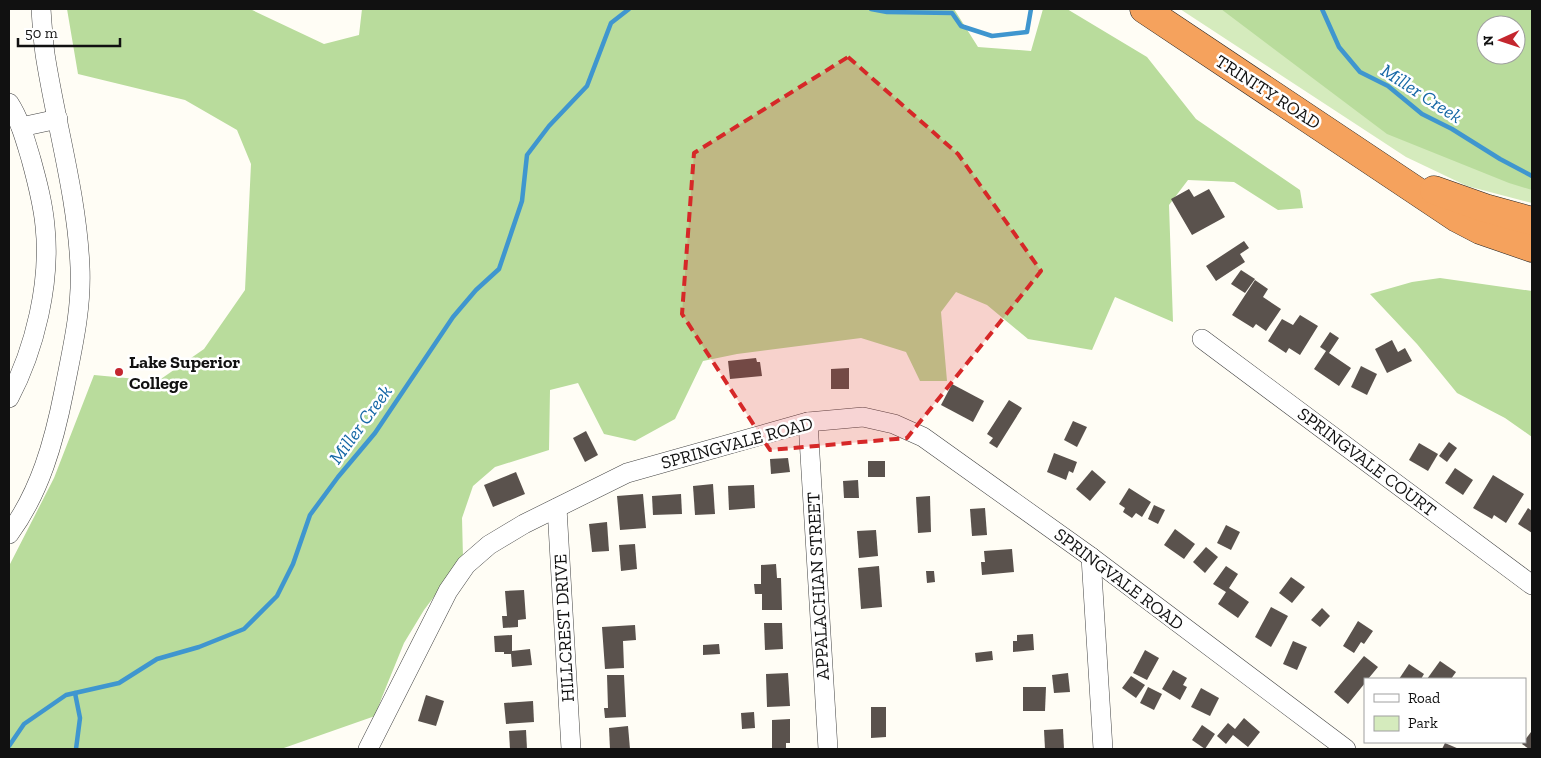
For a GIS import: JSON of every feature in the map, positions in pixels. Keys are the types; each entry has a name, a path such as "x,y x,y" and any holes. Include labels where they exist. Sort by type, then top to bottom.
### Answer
{"highway":[{"name":"TRINITY ROAD","path":"1144,9 1393,174 1433,204 1480,230 1532,248"},
{"name":"TRINITY ROAD","path":"1393,174 1477,205 1532,221"}],"street":[{"path":"11,525 35,490 52,444 64,391 78,308 80,267 76,221 45,53 41,9"},
{"path":"9,103 21,127 43,206 47,251 44,286 34,331 26,361 9,398"},
{"path":"21,127 58,118"},
{"name":"SPRINGVALE COURT","path":"1202,339 1532,585"},
{"name":"SPRINGVALE ROAD","path":"368,749 448,591 466,565 489,545 524,524 628,473 808,422 864,417 894,424 923,437 1091,557 1346,749"},
{"name":"APPALACHIAN STREET","path":"808,422 828,749"},
{"name":"HILLCREST DRIVE","path":"557,508 571,749"},
{"path":"1091,557 1103,749"}],"highlighted area":[{"path":"848,57 958,154 1041,271 907,438 770,450 682,314 694,153"}],"green space":[{"path":"67,9 250,9 324,44 359,35 362,9 954,9 978,47 1031,51 1043,9 1067,9 1147,57 1196,119 1300,190 1303,208 1278,210 1234,182 1188,180 1169,205 1173,322 1115,297 1092,350 1028,339 987,305 956,292 941,312 947,381 920,381 906,352 861,338 737,354 703,361 675,419 635,441 604,434 578,383 550,390 549,450 495,467 473,486 462,518 463,558 424,610 404,643 375,716 281,749 9,749 9,566 54,478 94,375 158,381 204,349 245,290 251,164 237,130 185,100 78,74"},
{"path":"1180,9 1532,9 1532,203 1467,186 1406,157"},
{"path":"1221,9 1532,9 1532,190 1509,183 1387,134"},
{"path":"1440,278 1532,291 1532,437 1505,418 1457,393 1417,344 1370,294 1412,282"}],"building":[{"path":"1189,189 1194,197 1209,189 1225,217 1192,235 1171,199"},
{"path":"1244,241 1249,248 1240,254 1245,262 1216,281 1206,266"},
{"path":"1241,270 1255,279 1245,293 1231,284"},
{"path":"1255,280 1268,289 1263,297 1281,309 1266,331 1256,324 1253,328 1232,315"},
{"path":"1300,315 1318,326 1300,355 1289,348 1286,353 1268,341 1282,319 1293,325"},
{"path":"1330,332 1339,338 1329,353 1351,368 1339,386 1314,369 1326,351 1320,347"},
{"path":"1392,340 1398,352 1405,348 1412,361 1387,373 1375,349"},
{"path":"756,358 757,362 760,362 762,376 730,379 728,361"},
{"path":"1361,366 1377,374 1367,395 1351,387"},
{"path":"849,368 849,389 831,389 831,369"},
{"path":"952,384 984,401 973,422 941,405"},
{"path":"1009,400 1022,408 997,448 989,443 993,438 987,434"},
{"path":"1073,421 1087,427 1077,447 1064,440"},
{"path":"586,431 598,455 585,462 573,438"},
{"path":"1449,442 1457,448 1447,462 1439,456"},
{"path":"1419,443 1438,454 1428,471 1409,460"},
{"path":"1054,453 1077,462 1073,473 1069,471 1066,480 1047,472"},
{"path":"788,458 790,472 771,474 770,459"},
{"path":"868,461 885,461 885,477 868,477"},
{"path":"1455,468 1473,480 1463,495 1445,483"},
{"path":"1092,470 1106,482 1090,501 1076,489"},
{"path":"516,472 525,494 493,507 484,485"},
{"path":"1493,475 1524,494 1506,523 1494,515 1492,519 1473,508"},
{"path":"858,480 859,498 844,498 843,481"},
{"path":"713,484 715,514 695,515 693,486"},
{"path":"754,485 755,508 729,510 728,486"},
{"path":"1129,488 1151,502 1142,517 1136,513 1132,518 1123,512 1125,508 1119,504"},
{"path":"643,494 646,528 620,530 617,496"},
{"path":"681,494 682,514 653,515 652,496"},
{"path":"930,496 931,532 918,533 916,497"},
{"path":"1154,505 1165,510 1158,524 1148,519"},
{"path":"985,508 987,535 972,536 970,509"},
{"path":"1528,508 1532,511 1532,533 1518,524"},
{"path":"607,522 609,551 592,552 589,524"},
{"path":"1226,525 1240,532 1231,550 1217,543"},
{"path":"1175,529 1195,544 1184,559 1164,545"},
{"path":"876,530 878,556 859,558 857,531"},
{"path":"635,544 637,569 621,571 619,545"},
{"path":"1206,547 1218,557 1205,573 1193,562"},
{"path":"1012,549 1014,572 982,575 981,562 985,562 984,551"},
{"path":"776,564 777,578 781,578 782,610 762,610 762,594 755,594 754,584 761,584 761,565"},
{"path":"879,566 882,607 861,609 858,568"},
{"path":"1226,566 1238,574 1229,588 1249,602 1238,618 1218,604 1226,592 1213,584"},
{"path":"926,571 934,571 935,582 927,583"},
{"path":"1291,577 1305,587 1292,603 1279,593"},
{"path":"524,590 526,619 518,620 518,627 503,628 502,616 507,616 505,591"},
{"path":"1271,607 1288,616 1271,647 1255,637"},
{"path":"1322,608 1330,616 1320,627 1311,620"},
{"path":"1358,621 1373,631 1364,644 1361,642 1354,653 1343,646"},
{"path":"764,623 782,623 783,649 765,650"},
{"path":"635,625 636,640 623,641 624,668 605,669 602,627"},
{"path":"1033,634 1034,650 1013,652 1013,641 1017,641 1017,635"},
{"path":"512,635 512,651 530,649 532,665 512,667 511,654 495,652 494,636"},
{"path":"1293,641 1307,647 1297,670 1283,664"},
{"path":"719,644 720,654 703,655 703,645"},
{"path":"1145,650 1159,658 1147,680 1133,673"},
{"path":"992,651 993,660 976,662 975,653"},
{"path":"1364,656 1378,667 1369,678 1364,678 1364,684 1348,704 1334,692"},
{"path":"1440,661 1456,672 1452,678 1428,678"},
{"path":"1409,664 1424,674 1422,678 1400,678"},
{"path":"1173,670 1187,678 1183,685 1187,687 1180,700 1162,689"},
{"path":"788,673 790,706 767,707 766,674"},
{"path":"1068,673 1070,692 1054,693 1052,675"},
{"path":"607,675 624,675 626,717 605,718 604,708 608,708"},
{"path":"1131,676 1145,685 1136,698 1122,688"},
{"path":"1023,687 1046,687 1045,711 1023,711"},
{"path":"1148,687 1162,694 1154,710 1140,703"},
{"path":"1201,688 1219,698 1210,716 1191,707"},
{"path":"426,695 444,701 436,726 418,721"},
{"path":"533,701 534,722 506,724 504,703"},
{"path":"871,707 886,707 886,737 871,738"},
{"path":"754,712 755,728 742,729 741,713"},
{"path":"1244,718 1260,732 1248,747 1233,735 1226,744 1217,736 1228,723 1235,729"},
{"path":"790,719 790,743 786,743 786,749 772,749 772,720"},
{"path":"1202,725 1215,734 1205,749 1192,740"},
{"path":"628,726 630,749 610,749 609,728"},
{"path":"1063,729 1064,749 1045,749 1044,730"},
{"path":"526,730 527,749 510,749 509,731"},
{"path":"1531,732 1532,749 1522,744 1526,743 1526,739"},
{"path":"1445,743 1459,749 1442,749"}],"waterway":[{"name":"Miller Creek","path":"9,746 24,724 66,695 119,683 157,659 199,647 244,629 277,596 293,564 310,515 338,477 375,433 453,317 476,290 499,269 522,201 527,155 549,126 587,86 611,23 629,9"},
{"name":"Miller Creek","path":"871,9 887,12 952,13 961,26 992,36 1027,32 1031,9"},
{"name":"Miller Creek","path":"1322,9 1339,47 1360,72 1388,86 1422,114 1452,129 1500,159 1532,176"},
{"path":"75,693 80,718 76,749"}],"place":[{"name":"Lake Superior College","path":"119,372"}]}
